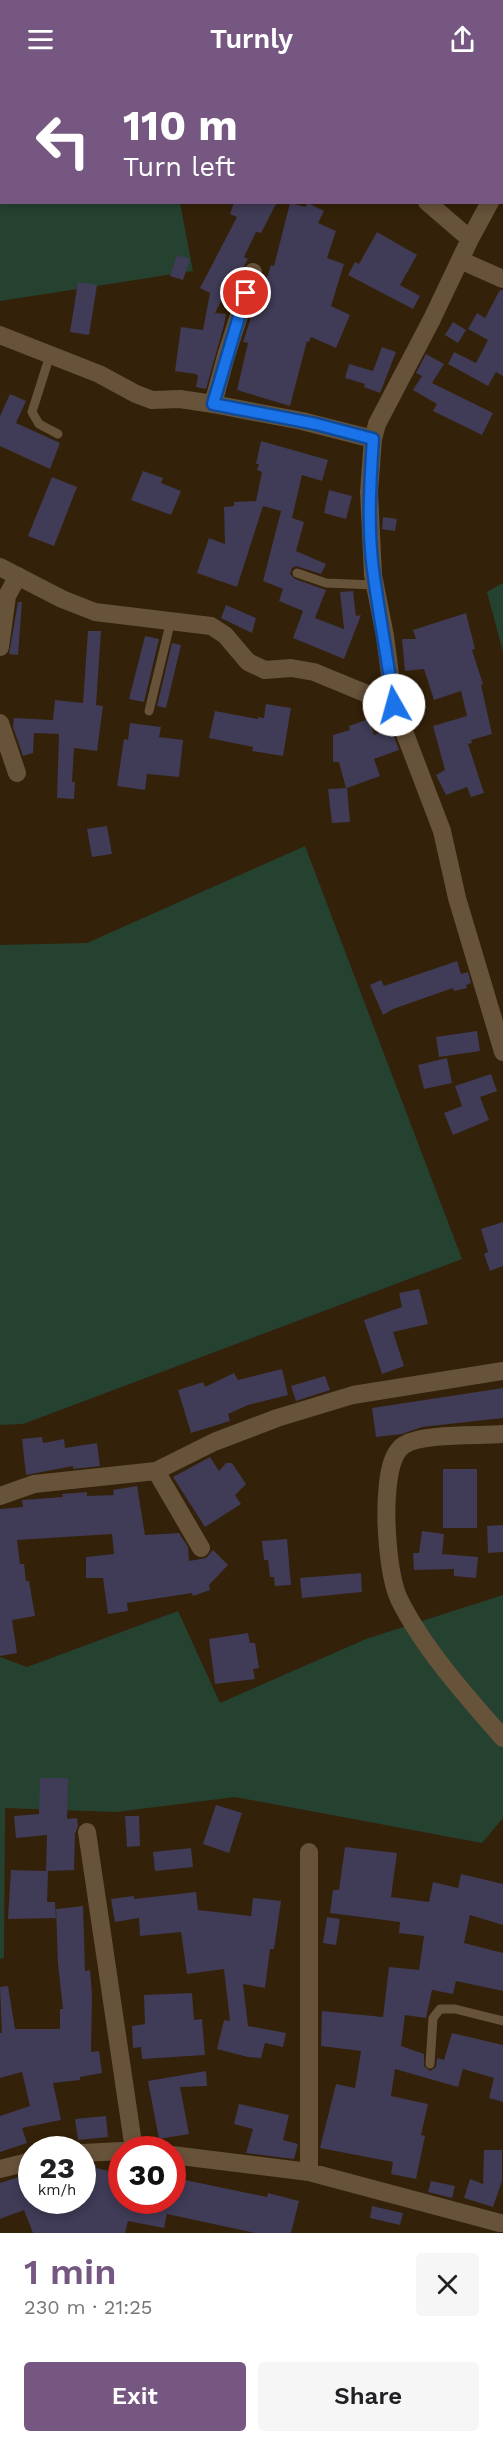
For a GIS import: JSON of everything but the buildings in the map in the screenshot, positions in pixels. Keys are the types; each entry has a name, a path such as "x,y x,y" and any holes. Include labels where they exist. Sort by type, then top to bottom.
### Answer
{"street":[{"path":"429,204 470,238"},
{"path":"489,204 377,424 373,439 369,492 375,585 385,636 394,705 442,831 460,908 503,1052"},
{"path":"460,260 503,279"},
{"path":"213,404 253,272"},
{"path":"0,335 99,374 152,400 180,399 213,404 321,425 373,439"},
{"path":"0,567 62,599 95,612 211,626 225,635 249,662 265,670 291,668 314,672 394,705"},
{"path":"0,647 7,596 18,576"},
{"path":"0,723 17,773"},
{"path":"0,1496 24,1487 44,1483 156,1471 214,1442 277,1418 354,1395 503,1371"},
{"path":"503,1434 429,1438 413,1441 400,1447 393,1461 388,1485 386,1515 398,1598 435,1656 503,1738"},
{"path":"156,1471 201,1548"},
{"path":"87,1832 132,2136"},
{"path":"309,1852 309,2172"},
{"path":"186,2157 309,2172 500,2223"},
{"path":"0,2169 18,2164"}],"lane":[{"path":"50,355 32,412 39,424 58,434"},
{"path":"297,573 326,583 375,585"},
{"path":"149,711 171,620"},
{"path":"430,2064 433,2018 440,2009 455,2008 503,2021"}],"green space":[{"path":"0,204 180,204 193,271 0,301"},
{"path":"503,583 503,652 487,592"},
{"path":"305,846 462,1259 23,1424 0,1425 0,945 87,943"},
{"path":"503,1595 503,1818 482,1843 235,1797 116,1812 5,1808 4,1958 0,1959 0,1657 27,1667 178,1611 220,1703 366,1639"}],"route":[{"path":"246,293 213,404 330,427 373,439 369,492 373,575 385,636 394,705"}]}
